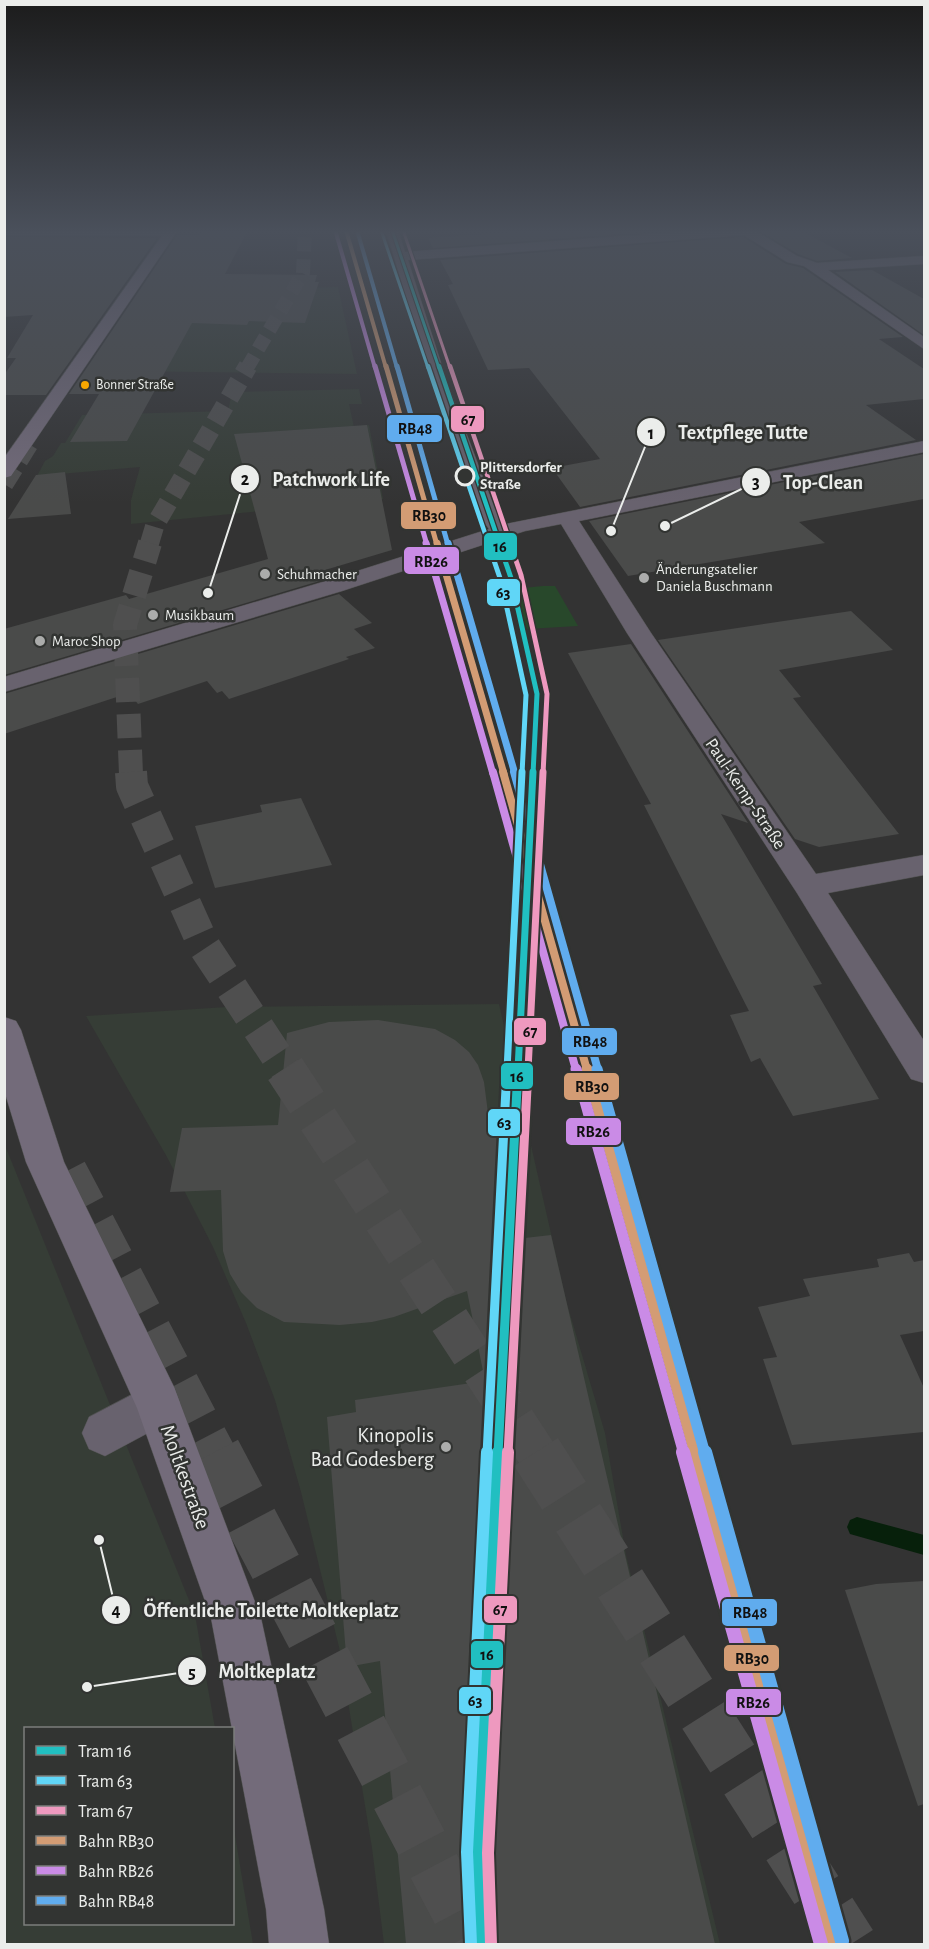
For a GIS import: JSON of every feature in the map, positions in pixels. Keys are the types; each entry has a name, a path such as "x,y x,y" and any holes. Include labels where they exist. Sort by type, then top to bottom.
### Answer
{"main road":[{"path":"4,472 109,321"},
{"name":"Moltkestraße","path":"4,1030 45,1162 158,1403 236,1618 295,1909 299,1944"}],"street":[{"path":"421,321 440,385 485,510 502,532"},
{"path":"893,321 924,344"},
{"path":"4,685 334,586 502,532 924,446"},
{"name":"Paul-Kemp-Straße","path":"567,517 705,735 808,886 924,1069"},
{"path":"808,886 924,865"},
{"path":"105,1433 158,1403"}],"shaded area":[{"path":"140,321 345,321 357,374 111,371"},
{"path":"359,389 362,404 349,404 354,427 369,425 383,499 131,524 131,500 140,467 37,476 45,461 53,456 61,443 65,443 82,415 228,411 232,392"},
{"path":"499,1004 567,1304 605,1433 626,1555 720,1944 384,1944 372,1848 339,1647 301,1492 275,1400 246,1323 213,1247 167,1157 86,1016 227,1007"},
{"path":"4,1143 195,1615 215,1727 24,1727 24,1925 234,1925 234,1829 253,1944 5,1944"}],"green space":[{"path":"555,586 578,626 527,629 513,589"}],"building":[{"path":"29,321 98,321 46,395 4,395 4,375 16,358 7,358"},
{"path":"119,321 306,321 305,323 249,321 247,325 192,323 127,441 70,442 99,394 69,394"},
{"path":"465,321 880,321 903,337 879,339 924,369 924,399 866,405 916,440 580,507 552,468 600,459 529,368 488,370"},
{"path":"904,321 924,321 924,335"},
{"path":"367,425 392,550 315,573 323,580 4,675 4,629 126,595 129,599 268,559 234,434"},
{"path":"924,454 924,499 799,522 825,543 628,576 589,521"},
{"path":"65,472 71,514 8,519 36,475"},
{"path":"339,594 372,623 354,629 375,648 346,657 349,659 229,699 222,691 217,693 207,681 138,704 129,693 4,734 4,694"},
{"path":"851,611 893,650 779,670 801,697 793,698 899,834 819,847 795,839 658,640"},
{"path":"631,644 748,823 721,814 822,984 813,986 879,1099 793,1116 760,1058 751,1062 730,1015 749,1011 644,805 651,804 568,653"},
{"path":"301,798 332,865 215,888 195,826 262,812 260,805"},
{"path":"378,1020 435,1029 455,1040 469,1052 478,1065 484,1082 489,1121 500,1120 525,1238 551,1235 715,1944 406,1944 380,1661 347,1667 327,1417 356,1412 355,1400 485,1381 467,1291 394,1317 372,1322 340,1325 284,1322 257,1308 241,1292 230,1274 223,1251 221,1190 170,1192 182,1128 278,1125 287,1033 329,1022"},
{"path":"909,1253 914,1262 924,1260 924,1331 900,1335 924,1388 924,1432 792,1445 763,1359 777,1357 758,1307 810,1296 803,1279 879,1267 877,1259"},
{"path":"924,1581 924,1804 918,1806 845,1590 876,1584"}],"waterway":[{"path":"857,1527 924,1545"}],"tunnel":[{"path":"247,368 275,321"},
{"path":"149,545 155,525 248,366"},
{"path":"4,484 32,439"},
{"path":"131,774 125,625 150,543"},
{"path":"131,772 132,786 204,946 286,1070"},
{"path":"285,1069 537,1454"},
{"path":"67,1171 216,1454"},
{"path":"215,1452 475,1944"},
{"path":"536,1452 851,1944"}],"tram line":[{"name":"63","path":"412,321 501,581 526,695 467,1852 471,1944"},
{"name":"16","path":"423,321 511,578 537,694 477,1853 481,1944"},
{"name":"67","path":"434,321 521,575 547,694 488,1853 491,1944"}],"rail line":[{"name":"RB26","path":"362,321 492,770 821,1944"},
{"name":"RB30","path":"372,321 502,767 832,1944"},
{"name":"RB48","path":"383,321 512,764 842,1941"}],"place":[{"name":"Bonner Straße","path":"85,385"},
{"name":"Plittersdorfer Straße","path":"465,476"},
{"name":"Top-Clean","path":"665,526"},
{"name":"Textpflege Tutte","path":"611,531"},
{"name":"Schuhmacher","path":"265,574"},
{"name":"Änderungsatelier Daniela Buschmann","path":"644,578"},
{"name":"Patchwork Life","path":"208,593"},
{"name":"Musikbaum","path":"153,615"},
{"name":"Maroc Shop","path":"40,641"},
{"name":"Kinopolis Bad Godesberg","path":"446,1447"},
{"name":"Öffentliche Toilette Moltkeplatz","path":"99,1540"},
{"name":"Moltkeplatz","path":"87,1687"}]}
